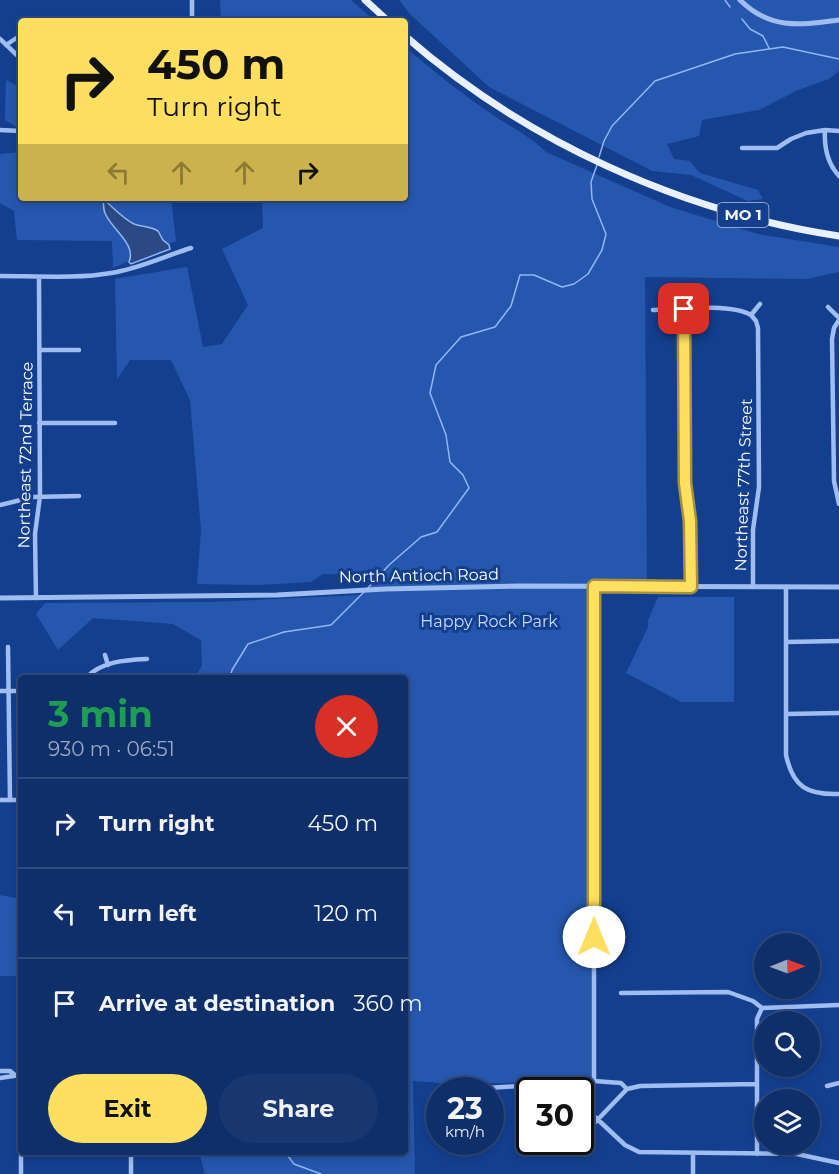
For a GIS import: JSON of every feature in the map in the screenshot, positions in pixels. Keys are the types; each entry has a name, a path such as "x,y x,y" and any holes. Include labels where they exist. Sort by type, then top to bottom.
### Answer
{"main road":[{"path":"365,0 385,18"},
{"name":"MO 1","path":"408,39 436,63 475,90 563,145 649,184 718,207 780,225 839,236"}],"street":[{"path":"192,0 192,18"},
{"path":"740,0 751,10 767,19 790,24 839,20"},
{"path":"6,45 18,37"},
{"path":"0,39 18,56"},
{"path":"0,130 18,131"},
{"path":"825,130 826,151 831,165 839,176"},
{"path":"742,148 777,148 806,133 825,130 839,131"},
{"path":"0,276 109,274 191,248"},
{"name":"Northeast 72nd Terrace","path":"36,597 35,534 40,496 39,277"},
{"path":"653,310 742,310 751,315 760,304"},
{"path":"828,307 839,319 832,335 835,491 839,504"},
{"path":"684,309 685,483 690,521 691,587"},
{"name":"Northeast 77th Street","path":"751,315 758,328 759,487 753,530 753,587"},
{"path":"39,350 79,350"},
{"path":"832,384 839,384"},
{"path":"39,423 115,423"},
{"path":"0,505 40,496 79,495"},
{"path":"594,586 594,1077"},
{"name":"North Antioch Road","path":"0,597 277,595 342,590 594,586 839,587"},
{"path":"786,587 786,755 789,767 796,782 813,792 839,794"},
{"path":"786,642 839,641"},
{"path":"8,647 10,800"},
{"path":"105,655 108,665"},
{"path":"88,675 120,660 147,659"},
{"path":"0,691 18,692"},
{"path":"786,714 839,713"},
{"path":"0,800 18,800"},
{"path":"621,993 728,992 753,1001 762,1008 839,1005"},
{"path":"756,1089 757,1019 762,1008"},
{"path":"17,1075 18,1058"},
{"path":"0,1071 10,1071 17,1075"},
{"path":"0,1078 17,1075"},
{"path":"594,1081 621,1083 627,1089"},
{"path":"826,1086 839,1083"},
{"path":"594,1123 627,1089 640,1086 756,1084"},
{"path":"594,1115 625,1145 639,1152 754,1154"},
{"path":"693,1154 693,1174"},
{"path":"21,1155 21,1174"},
{"path":"131,1155 131,1174"},
{"path":"802,1155 839,1163"}],"green space":[{"path":"220,0 351,0 372,18 221,18"},
{"path":"399,0 839,0 839,71 829,79 798,90 759,110 702,120 699,136 667,144 674,159 690,161 700,173 758,190 763,199 748,201 691,175 652,171 489,87 410,14"},
{"name":"Happy Rock Park","path":"408,50 459,91 527,136 546,152 670,207 758,234 839,247 839,272 806,279 645,277 647,582 591,582 594,1077 516,1077 516,1083 504,1083 504,1077 426,1077 426,1082 413,1081 415,1174 205,1174 200,1155 408,1155 408,675 196,675 202,666 201,640 173,624 93,618 58,650 36,614 45,603 212,602 361,595 383,571 375,571 371,575 323,574 311,582 259,585 197,584 201,530 190,400 171,360 130,360 117,379 115,279 187,267 203,347 222,344 248,305 222,249 263,228 262,201 408,201"},
{"path":"6,80 18,86 18,128 5,120"},
{"path":"18,152 18,201 171,201 176,241 113,268 112,241 17,240 14,211 0,203 0,154"},
{"path":"658,597 734,597 734,702 681,702 626,673 648,627 648,620"},
{"path":"0,895 18,898 18,976 0,976"}],"shaded area":[{"path":"103,201 105,201 130,222 158,231 170,249 131,264 127,243 104,211"}],"waterway":[{"path":"725,0 730,7"},
{"path":"742,19 750,29 763,36 769,48"},
{"path":"599,157 612,126 655,81 735,54 783,47 839,59"},
{"path":"367,589 389,565 421,537 437,532 469,488 463,475 450,462 446,435 430,393 436,365 461,337 495,327 511,306 520,275 534,275 562,287 574,284 588,274 602,250 606,234 592,199 591,182 597,165"},
{"path":"231,675 248,644 284,632 331,625 364,592"},
{"path":"287,1155 294,1164 321,1174"}],"route":[{"path":"594,937 594,586 691,587 690,521 685,483 684,309"}]}
